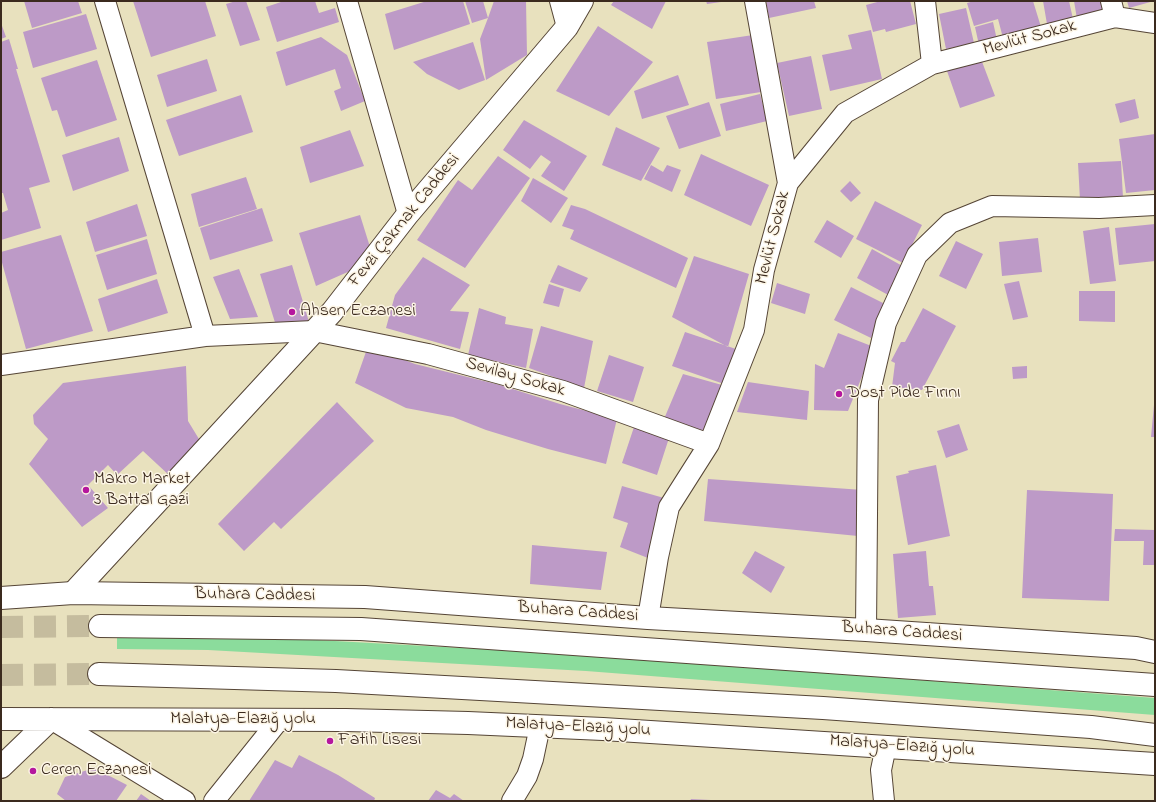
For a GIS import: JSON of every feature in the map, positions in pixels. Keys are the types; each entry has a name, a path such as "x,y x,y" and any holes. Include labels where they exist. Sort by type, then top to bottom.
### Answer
{"main road":[{"name":"Fevzi Çakmak Caddesi","path":"73,593 314,331 354,285 408,214 567,26 582,1"},
{"name":"Buhara Caddesi","path":"1,598 73,593 365,597 648,618 866,630 1128,648 1155,652"},
{"path":"100,626 361,630 1155,684"},
{"path":"99,674 336,680 823,708 1091,727 1155,735"},
{"path":"1,767 51,719"},
{"name":"Malatya-Elazığ yolu","path":"1,720 279,720 452,722 886,746 1155,764"}],"street":[{"path":"105,1 205,336"},
{"path":"347,1 408,214"},
{"path":"560,1 567,26"},
{"path":"755,1 788,184"},
{"path":"924,1 932,64"},
{"name":"Mevlüt Sokak","path":"648,618 658,557 669,507 710,444 754,330 764,270 788,184 845,112 932,64 1113,9 1155,23"},
{"path":"866,630 868,400 886,323 916,256 950,223 992,206 1099,208 1155,204"},
{"name":"Sevilay Sokak","path":"1,365 205,336 314,331 428,354 563,391 710,444"},
{"path":"51,719 185,801"},
{"path":"214,801 279,720"},
{"path":"512,801 527,776 533,759 540,726"},
{"path":"884,801 881,770 886,746"}],"green space":[{"path":"117,633 262,637 590,655 1155,698 1155,715 586,671 208,650 117,649"}],"building":[{"path":"24,1 78,1 82,13 32,28"},
{"path":"133,1 205,1 216,36 151,57"},
{"path":"236,1 246,1 260,40 240,46 226,4"},
{"path":"284,1 315,1 319,13 335,8 339,22 277,42 266,7"},
{"path":"427,1 463,1 470,24 394,50 385,14"},
{"path":"465,1 483,1 488,18 472,23"},
{"path":"494,1 526,1 527,55 486,80 480,39"},
{"path":"614,1 666,1 652,29 611,5"},
{"path":"706,1 721,1 721,2 707,4"},
{"path":"766,1 814,1 816,8 769,18"},
{"path":"881,1 910,1 916,24 886,32 885,29 873,32 866,5"},
{"path":"974,1 1033,1 1041,27 1003,38 998,19 974,26 967,3"},
{"path":"1043,1 1069,1 1073,19 1047,24"},
{"path":"1074,1 1104,1 1107,13 1077,19"},
{"path":"1127,1 1154,1 1129,8"},
{"path":"966,8 974,43 946,49 939,14"},
{"path":"86,14 97,49 33,68 23,32"},
{"path":"993,22 997,40 979,45 975,27"},
{"path":"1,23 6,37 1,39"},
{"path":"598,26 653,62 609,116 556,91"},
{"path":"871,30 882,79 830,91 822,55 852,49 848,35"},
{"path":"753,35 761,92 716,99 707,42"},
{"path":"321,37 347,55 365,101 341,111 334,91 341,88 335,69 286,86 276,52"},
{"path":"9,39 18,69 16,69 50,182 29,188 41,228 1,240 1,213 8,210 3,193 1,193 1,42"},
{"path":"473,42 485,80 459,90 427,74 413,62"},
{"path":"811,56 822,109 789,116 777,63"},
{"path":"207,59 217,91 167,107 157,75"},
{"path":"981,59 995,96 960,108 947,71"},
{"path":"97,60 117,120 66,137 57,110 52,111 41,78"},
{"path":"678,75 689,105 642,119 634,91"},
{"path":"760,94 767,121 726,131 720,104"},
{"path":"241,95 253,132 179,156 166,120"},
{"path":"1135,99 1139,118 1120,123 1115,104"},
{"path":"709,102 721,136 679,149 666,116"},
{"path":"524,120 587,156 564,191 541,176 551,162 541,155 530,169 503,150"},
{"path":"616,127 660,148 641,181 602,165"},
{"path":"350,130 364,166 310,183 300,147"},
{"path":"1155,134 1155,190 1126,193 1119,139"},
{"path":"119,137 129,171 73,191 62,155"},
{"path":"701,154 769,185 751,226 684,195"},
{"path":"498,156 530,178 465,268 417,240 458,180 472,190"},
{"path":"1121,161 1123,198 1080,200 1078,163"},
{"path":"651,165 663,172 667,165 681,170 672,192 644,179"},
{"path":"246,177 257,209 199,227 191,194"},
{"path":"533,178 568,198 551,223 521,201"},
{"path":"850,181 861,193 851,202 840,191"},
{"path":"875,201 922,225 903,263 856,239"},
{"path":"137,204 147,236 95,252 86,222"},
{"path":"571,205 585,209 688,258 676,288 570,239 574,230 562,226"},
{"path":"262,208 273,241 210,260 200,228"},
{"path":"360,215 370,247 350,271 316,286 299,233"},
{"path":"827,220 854,236 841,258 814,242"},
{"path":"1155,224 1155,261 1119,265 1115,228"},
{"path":"1109,227 1116,281 1090,284 1083,231"},
{"path":"61,235 93,331 26,349 1,259 1,252"},
{"path":"1038,238 1042,272 1002,276 999,242"},
{"path":"147,239 157,274 107,290 96,255"},
{"path":"956,241 983,254 966,289 939,276"},
{"path":"872,249 906,268 890,296 857,278"},
{"path":"694,256 749,274 728,347 672,317"},
{"path":"423,257 470,285 450,311 469,312 460,349 386,328 395,295"},
{"path":"292,265 309,322 277,329 260,274"},
{"path":"558,265 588,278 580,292 550,282"},
{"path":"239,269 258,317 230,319 213,277"},
{"path":"157,279 168,313 108,332 98,299"},
{"path":"1019,281 1028,317 1013,320 1004,284"},
{"path":"777,283 810,294 805,314 771,303"},
{"path":"549,284 564,289 559,307 543,303"},
{"path":"851,287 887,305 871,338 834,320"},
{"path":"1079,291 1115,291 1115,322 1079,321"},
{"path":"479,308 506,317 505,324 533,329 526,368 468,355"},
{"path":"923,308 956,326 922,390 892,387 895,363 891,361 901,342 905,342"},
{"path":"541,326 593,341 584,388 529,368"},
{"path":"685,332 736,349 724,384 672,366"},
{"path":"838,333 874,347 848,411 814,410 815,364 824,368"},
{"path":"368,346 415,364 500,385 560,404 617,419 606,464 548,449 486,430 453,417 406,408 355,383"},
{"path":"609,355 644,367 633,402 597,391"},
{"path":"186,366 188,421 202,444 171,477 143,451 117,475 108,465 88,485 108,508 82,527 29,464 48,439 34,424 33,415 63,383"},
{"path":"1027,366 1027,378 1013,379 1012,367"},
{"path":"683,374 722,385 705,435 664,419"},
{"path":"748,382 809,391 807,420 737,412"},
{"path":"337,402 374,441 281,529 274,522 244,551 218,524"},
{"path":"1154,405 1155,437 1151,437"},
{"path":"959,424 968,450 946,458 937,431"},
{"path":"634,427 669,438 657,475 622,463"},
{"path":"936,465 950,536 908,545 896,476 909,473 908,471"},
{"path":"708,479 863,490 858,536 704,521"},
{"path":"622,486 664,498 653,560 620,547 628,523 613,518"},
{"path":"1027,490 1113,494 1109,601 1022,598"},
{"path":"1115,529 1155,530 1155,565 1143,565 1144,541 1114,541"},
{"path":"532,545 607,552 601,590 530,584"},
{"path":"755,551 785,567 771,593 742,573"},
{"path":"926,551 929,586 933,586 936,615 898,618 893,554"},
{"path":"299,755 338,775 375,798 374,801 249,801 275,760 292,768"},
{"path":"94,768 127,785 116,801 66,801 57,794 65,777"},
{"path":"436,790 450,798 454,794 464,801 428,801"},
{"path":"141,794 151,801 136,801"},
{"path":"691,799 711,800 711,801 690,801"}],"tunnel":[{"path":"1,627 100,626"},
{"path":"1,675 99,674"}],"place":[{"name":"Ahsen Eczanesi","path":"292,312"},
{"name":"Dost Pide Fırını","path":"839,394"},
{"name":"Makro Market 3 Battal Gazi","path":"86,490"},
{"name":"Fatih Lisesi","path":"330,741"},
{"name":"Ceren Eczanesi","path":"33,771"}]}
